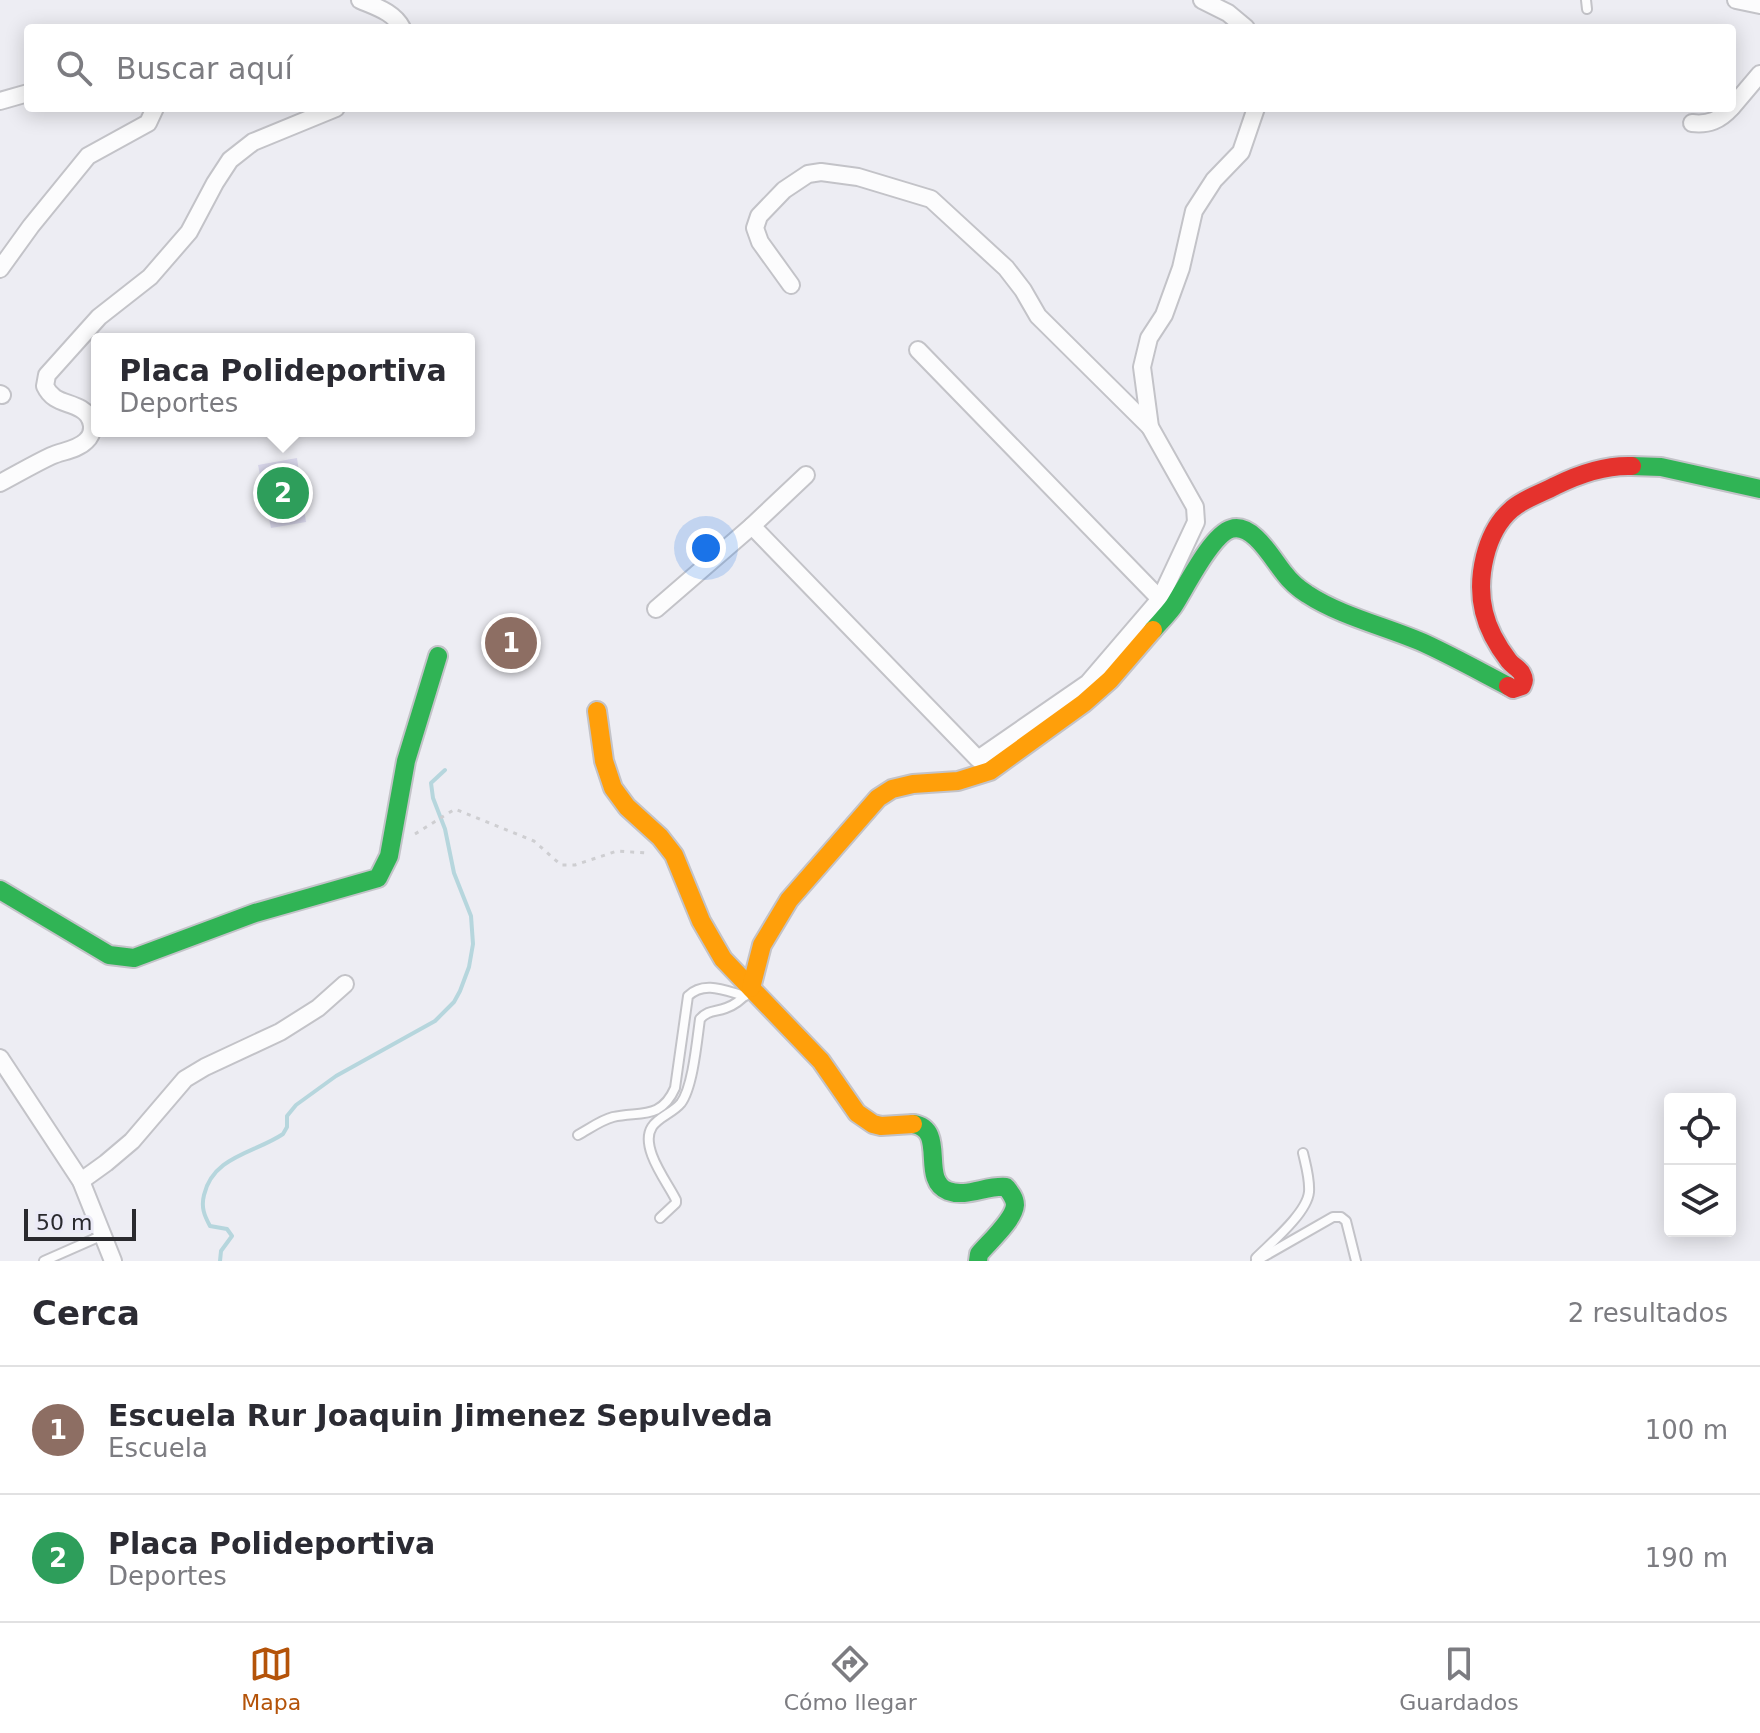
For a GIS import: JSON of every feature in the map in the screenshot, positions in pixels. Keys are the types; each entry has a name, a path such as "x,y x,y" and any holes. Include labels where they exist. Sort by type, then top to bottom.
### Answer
{"street":[{"path":"360,0 385,10 401,24"},
{"path":"1202,0 1228,13 1241,24"},
{"path":"1736,0 1760,5"},
{"path":"1736,103 1760,74"},
{"path":"0,101 24,94"},
{"path":"0,269 88,156 148,123 153,112"},
{"path":"91,418 83,410 55,399 45,386 47,375 99,317 150,277 189,232 230,160 253,142 326,112"},
{"path":"1150,427 1142,367 1149,338 1164,315 1177,280 1194,211 1214,180 1241,152 1255,112"},
{"path":"1692,123 1705,124 1726,112"},
{"path":"791,285 760,242 755,228 759,216 784,190 808,174 821,172 858,177 931,199 1006,268 1038,316 1150,427 1195,507 1196,522 1160,599 1088,683 984,765"},
{"path":"918,350 1160,599"},
{"path":"0,483 53,455 81,445 90,438 91,433"},
{"path":"748,992 762,945 789,900 878,798 892,789 913,784 958,781 1084,703 1110,680 1172,608 1204,556 1229,529 1240,528 1250,533 1267,549 1286,576 1305,593 1426,644 1513,689 1522,686 1524,680 1522,673 1510,662 1495,639 1484,613 1482,571 1492,537 1513,507 1575,476 1616,465 1661,467 1760,489"},
{"path":"656,609 806,475"},
{"path":"752,526 984,765"},
{"path":"0,890 109,955 134,958 255,913 378,878 391,849 403,774 438,656"},
{"path":"597,711 612,786 623,805 660,837 675,856 701,924 721,958 748,992 823,1063 854,1111 876,1126 923,1126 928,1132 934,1157 934,1176 945,1191 961,1193 997,1185 1006,1187 1012,1195 1015,1206 1010,1216 979,1254 978,1261"},
{"path":"81,1181 132,1141 185,1079 280,1032 318,1008 345,984"},
{"path":"0,1058 81,1181 113,1261"}],"lane":[{"path":"578,1135 610,1117 647,1114 671,1097 691,992 710,986 748,992"},
{"path":"660,1218 676,1200 658,1172 649,1143 652,1126 681,1103 689,1082 700,1019 705,1014 728,1008 748,992"},
{"path":"1254,1261 1285,1229 1307,1200 1308,1173 1303,1153"},
{"path":"1254,1261 1333,1217 1346,1221 1356,1261"},
{"path":"44,1261 103,1235"}],"path":[{"path":"416,833 455,809 534,841 561,865 575,865 617,851 646,853"}],"shaded area":[{"path":"297,458 306,522 271,528 258,465"}],"waterway":[{"path":"220,1261 221,1251 232,1236 227,1229 210,1226 203,1203 209,1182 216,1172 236,1157 283,1134 287,1116 296,1105 336,1076 435,1021 454,1002 460,991 473,944 471,916 454,873 445,829 433,798 431,783 445,770"}],"traffic: fast":[{"path":"1632,466 1661,467 1760,489"},
{"path":"1153,630 1173,607 1215,541 1223,533 1239,528 1255,536 1295,585 1321,602 1426,644 1508,686"},
{"path":"0,890 109,955 134,958 255,913 378,878 389,856 406,761 438,656"},
{"path":"913,1124 929,1135 935,1177 948,1191 962,1193 1006,1187 1013,1198 1014,1211 979,1254 978,1261"}],"traffic: slow":[{"path":"751,988 762,945 789,900 878,798 892,789 913,784 958,781 990,771 1084,703 1110,680 1153,630"},
{"path":"597,711 604,761 613,788 627,807 660,837 674,855 701,921 723,959 821,1061 857,1113 881,1126 913,1124"}],"traffic: jam":[{"path":"1508,686 1513,689 1522,686 1524,678 1494,638 1482,599 1482,571 1495,530 1516,505 1527,499 1583,474 1632,466"}],"place":[{"name":"Placa Polideportiva","path":"283,493"},
{"name":"Escuela Rur Joaquin Jimenez Sepulveda","path":"511,643"}]}
